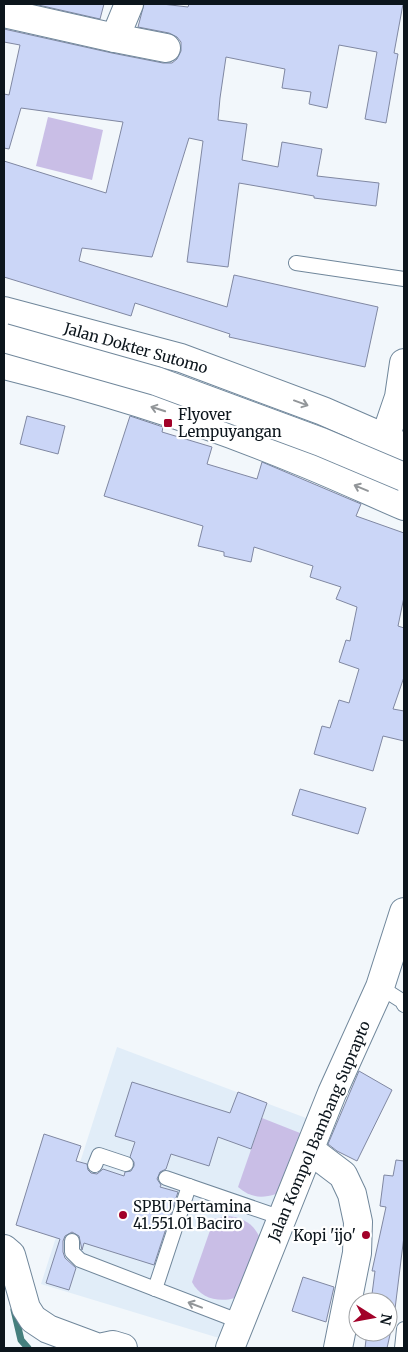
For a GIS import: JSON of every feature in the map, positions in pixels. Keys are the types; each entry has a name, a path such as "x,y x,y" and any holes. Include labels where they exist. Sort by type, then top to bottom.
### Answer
{"street":[{"path":"115,38 129,4"},
{"path":"4,13 166,48"},
{"name":"Jalan Dokter Sutomo","path":"4,310 181,358 323,411 395,443"},
{"name":"Jalan Dokter Sutomo","path":"4,338 156,381 321,442 404,477"},
{"path":"319,469 395,443 404,363"},
{"path":"4,365 68,381 213,428 319,469 404,506"},
{"path":"243,439 259,429 267,406 259,388"},
{"name":"Jalan Kompol Bambang Suprapto","path":"230,1348 332,1093 380,987 404,912"},
{"path":"310,1150 343,1175 352,1194 358,1222 357,1254 338,1348"},
{"path":"4,1249 11,1255 26,1308 33,1319 48,1329 100,1348 113,1345 123,1348"}],"lane":[{"path":"296,263 404,279"},
{"path":"380,987 402,1001 404,1006"},
{"path":"95,1165 99,1155 126,1164"},
{"path":"166,1178 282,1218"},
{"path":"155,1289 189,1186"},
{"path":"72,1241 72,1252 80,1260 241,1322"},
{"path":"402,1348 404,1329"}],"shaded area":[{"path":"48,117 103,130 92,180 36,166"},
{"name":"SPBU Pertamina 41.551.01 Baciro","path":"117,1047 306,1118 219,1338 41,1284"},
{"path":"262,1118 300,1133 276,1194 260,1197 251,1195 238,1187"},
{"path":"227,1216 246,1222 259,1236 235,1298 222,1300 210,1298 200,1292 192,1282 214,1219"}],"building":[{"path":"34,4 104,4 100,19"},
{"path":"144,4 188,7 189,4 403,4 394,53 398,54 386,123 365,119 377,52 339,45 327,108 309,104 311,92 282,88 285,69 226,57 220,98 218,120 247,124 242,160 278,167 282,142 322,149 317,176 379,183 376,206 314,198 314,196 239,183 228,267 187,262 203,141 189,138 152,257 82,248 79,261 227,307 234,275 378,307 365,367 229,337 230,334 135,303 131,316 4,277 4,161 106,193 123,122 21,108 9,149 4,148 4,94 9,95 20,45 4,42 4,29 112,53 172,63 177,59 181,51 181,42 177,37 169,33 138,27"},
{"path":"27,416 65,426 58,454 20,444"},
{"path":"130,416 163,427 162,432 212,447 207,464 257,479 262,462 361,504 356,516 404,533 404,597 398,626 404,628 404,677 393,709 404,711 404,741 383,736 373,771 314,754 322,726 330,728 339,700 349,703 359,669 339,662 346,640 350,641 357,607 336,599 341,587 310,577 313,566 254,547 251,562 224,556 224,552 198,546 203,526 104,496"},
{"path":"300,789 366,808 358,834 292,815"},
{"path":"359,1071 392,1090 357,1161 328,1144"},
{"path":"132,1082 230,1113 238,1092 267,1103 251,1149 218,1137 209,1166 171,1154 166,1169 160,1172 157,1179 161,1185 160,1187 178,1192 154,1265 84,1243 82,1250 79,1236 72,1232 65,1236 63,1241 65,1258 76,1268 69,1290 46,1283 60,1239 16,1225 44,1134 81,1146 76,1161 87,1164 88,1170 91,1173 97,1174 103,1169 124,1176 125,1172 131,1171 134,1166 134,1162 130,1157 135,1142 115,1136"},
{"path":"396,1160 404,1161 404,1236 397,1292 372,1292 375,1271 372,1271 386,1207 380,1206 384,1175 393,1176"},
{"path":"303,1277 334,1287 326,1322 292,1311"},
{"path":"366,1342 388,1342 387,1348 365,1348"}],"waterway":[{"path":"14,1310 21,1340 28,1348"}],"place":[{"name":"Flyover Lempuyangan","path":"168,423"},
{"name":"SPBU Pertamina 41.551.01 Baciro","path":"123,1215"},
{"name":"Kopi 'ijo'","path":"366,1235"}]}
